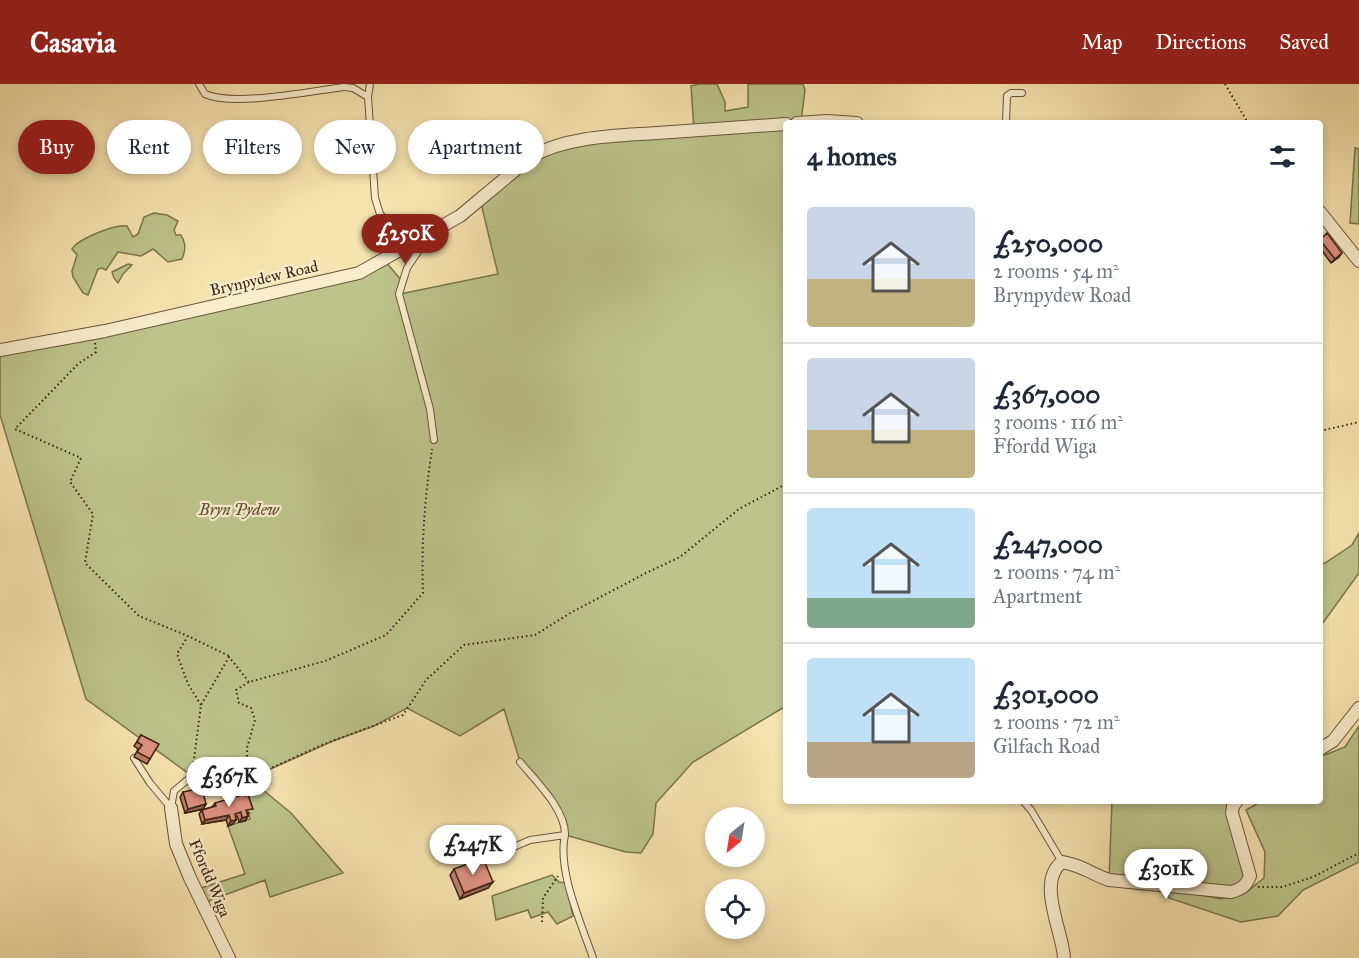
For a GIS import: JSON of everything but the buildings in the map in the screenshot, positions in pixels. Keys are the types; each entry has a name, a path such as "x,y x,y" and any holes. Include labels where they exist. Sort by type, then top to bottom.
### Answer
{"street":[{"name":"Brynpydew Road","path":"0,350 93,333 359,273 460,216 499,182 544,149 604,137 783,124"},
{"path":"1323,216 1359,261"},
{"path":"1323,747 1334,741 1359,708"},
{"path":"1064,958 1064,944 1055,919 1051,895 1056,866 1062,862 1077,864 1109,880 1231,892 1245,887 1250,876 1232,813 1235,804"},
{"name":"Ffordd Wiga","path":"171,808 176,844 229,958"}],"lane":[{"path":"200,84 205,94 220,99 252,98 344,87 353,88 368,97"},
{"path":"370,84 368,97 375,198 380,214 407,245"},
{"path":"1006,120 1007,96 1011,93 1022,93"},
{"path":"432,232 407,268 399,294 430,409 434,440"},
{"path":"134,758 150,783 171,808"},
{"path":"520,762 549,796 566,828 562,848 565,869 592,958"},
{"path":"171,808 174,791 192,776 226,789 248,778"},
{"path":"1026,804 1062,862"},
{"path":"486,858 530,840 565,834"}],"path":[{"path":"1225,84 1246,120"},
{"path":"93,333 96,352 78,364 15,429 81,458 70,482 93,514 85,563 139,616 188,636 229,657 249,682"},
{"path":"1323,430 1359,423"},
{"path":"434,440 425,500 421,554 423,593 386,635 325,661 249,682 236,690 239,703 251,708 255,720 247,748 248,778 324,744 403,715 426,680 464,645 535,635 646,573 681,557 739,510 783,486"},
{"path":"188,636 177,654 188,684 201,705"},
{"path":"192,776 201,705 229,657"},
{"path":"1245,887 1282,887 1313,877 1359,853"},
{"path":"542,922 543,898 553,881 565,869"}],"green space":[{"name":"Bryn Pydew","path":"717,84 725,102 725,111 748,107 748,84 803,84 805,90 801,120 783,120 783,708 693,762 656,803 653,834 641,853 626,852 565,835 563,820 520,762 504,709 460,736 407,708 374,726 333,741 226,789 192,776 86,699 0,415 0,350 359,273 384,260 402,281 400,294 498,274 480,199 512,174 544,174 544,149 694,130 691,86"},
{"path":"1355,148 1359,149 1359,224 1350,223"},
{"path":"154,213 167,215 178,221 174,230 176,235 181,235 184,241 185,249 182,259 168,262 153,249 141,256 118,252 106,270 98,269 88,295 83,293 73,277 72,271 77,255 72,249 89,237 114,227 127,226 133,237 138,234 144,217"},
{"path":"128,264 132,265 118,283 112,272"},
{"path":"1359,533 1359,573 1323,623 1323,563 1352,545"},
{"path":"1359,726 1359,862 1303,890 1278,916 1241,922 1169,898 1165,888 1221,899 1248,891 1264,878 1265,852 1246,810 1257,804 1323,804 1323,756 1345,747"},
{"path":"257,785 291,813 343,873 270,897 265,880 206,902 201,888 245,874 228,826 250,819 243,793"},
{"path":"1112,804 1236,804 1232,813 1250,876 1244,887 1109,880"},
{"path":"552,875 559,882 566,883 573,916 557,924 548,912 531,918 528,910 496,920 492,896"}]}
